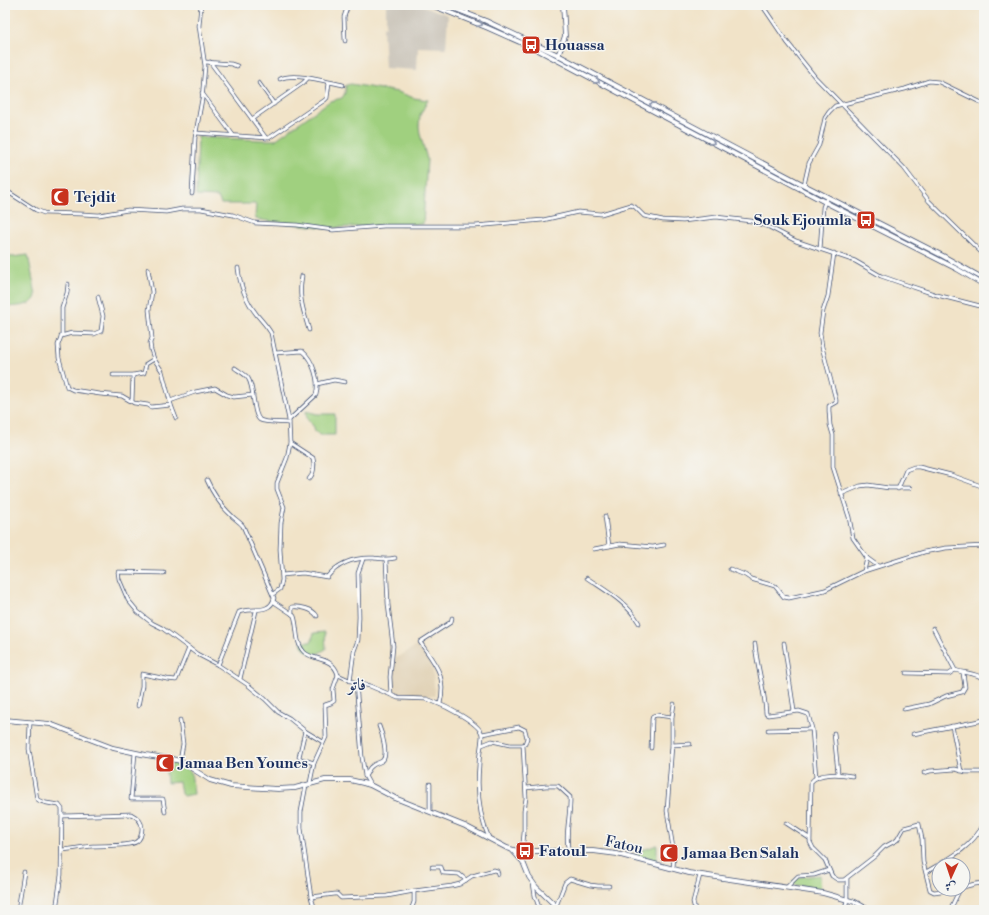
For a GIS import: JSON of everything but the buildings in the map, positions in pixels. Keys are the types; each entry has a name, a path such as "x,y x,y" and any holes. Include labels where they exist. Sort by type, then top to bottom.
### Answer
{"street":[{"path":"192,194 196,133 205,62 203,59 199,26 201,5"},
{"path":"345,41 344,17 348,5"},
{"path":"431,5 467,13 558,54 702,134"},
{"path":"467,13 469,5"},
{"path":"556,60 565,40 566,32 563,5"},
{"path":"762,5 787,42 811,72 904,168 939,212 984,255"},
{"path":"444,7 556,60 984,280"},
{"path":"561,48 565,58"},
{"path":"205,62 231,64 237,66"},
{"path":"210,62 266,138"},
{"path":"280,79 285,76 343,85"},
{"path":"252,119 307,79"},
{"path":"804,185 809,163 819,145 825,118 828,112 835,106 905,89 930,80 939,82 984,104"},
{"path":"259,83 274,104"},
{"path":"196,133 266,138 325,100 327,98 329,83"},
{"path":"202,93 233,135"},
{"path":"835,106 836,99"},
{"path":"768,169 804,185 826,199"},
{"path":"5,190 36,210 44,213 99,215 128,210 161,212 201,209 233,215 254,223 297,225 333,230 384,226 475,226 544,220 578,212 601,214 631,205 644,216 663,220 683,221 716,217 751,221 769,227 796,241 855,261 881,276 937,295 984,307"},
{"path":"820,250 823,207 826,199"},
{"path":"834,253 828,296 823,311 820,333 822,347 836,400 836,402 829,406 833,435 833,467 849,517 853,538 867,558 878,566"},
{"path":"941,259 984,285"},
{"path":"238,268 243,292 270,333 289,421 290,443 287,458 277,486 284,507 281,523 280,549 282,575 281,586 273,594"},
{"path":"148,269 152,292 149,310 152,338 150,343 154,359 162,371 170,403 176,418"},
{"path":"302,276 300,289 301,300 309,330"},
{"path":"68,284 67,293 62,308 61,336 58,345 58,351 67,387 73,390 118,395 151,407 170,403 195,392 215,388 227,395 253,395"},
{"path":"61,336 72,333 94,334 101,331 103,316 98,297"},
{"path":"235,368 248,378 253,395 256,415 260,420 289,421 316,395 318,389 317,384 310,360 302,351 275,353"},
{"path":"113,375 144,374 146,364 154,359"},
{"path":"132,401 133,375"},
{"path":"317,384 334,380 345,382"},
{"path":"290,443 313,458 314,467 309,479"},
{"path":"898,489 906,470 914,467 925,468 951,475 984,487"},
{"path":"207,480 219,500 243,526 273,594 274,602 292,614 295,619 300,645 303,652 329,663 335,668 338,675 333,689 334,700 325,705 326,737 322,742 314,763 302,812 301,828 315,910"},
{"path":"841,494 860,486 868,485 898,489 910,488"},
{"path":"605,516 609,546"},
{"path":"594,549 620,544 653,547 664,545"},
{"path":"730,569 751,579 775,586 784,597 789,598 825,590 864,571 936,550 984,546"},
{"path":"282,575 303,573 327,577 338,566 350,560 363,558 386,560 395,558"},
{"path":"350,680 354,651 358,640 358,573 363,558"},
{"path":"864,571 867,558"},
{"path":"386,560 388,604 393,646 390,677 391,695"},
{"path":"164,573 118,572 128,600 138,612 197,654 240,679 258,692 278,712 289,718 322,742"},
{"path":"587,578 624,604 639,623"},
{"path":"218,665 239,612 244,610 256,611 268,607 274,602"},
{"path":"292,614 292,607 302,606 305,609 316,613 317,616"},
{"path":"240,679 256,611"},
{"path":"440,704 442,690 441,676 434,661 420,642 451,622 452,618"},
{"path":"933,628 955,670 963,673 976,674 984,679"},
{"path":"755,644 756,659 764,692 766,714 768,715 794,711 808,714 812,729 816,778"},
{"path":"784,644 794,711"},
{"path":"138,706 142,686 142,674 176,680 189,648"},
{"path":"906,673 949,674 955,670"},
{"path":"904,709 929,704 946,696 962,692 965,687 963,673"},
{"path":"338,675 398,698 427,699 440,704 475,725 492,741 523,745"},
{"path":"356,683 361,752 365,776 370,785"},
{"path":"673,870 674,854 667,811 674,704"},
{"path":"651,748 653,716 657,715 672,718"},
{"path":"5,720 30,721 57,726 103,744 135,753 172,758 180,761 183,744 180,720"},
{"path":"913,734 984,720"},
{"path":"30,721 29,749 37,799 39,801 59,805 62,809 61,875 56,910"},
{"path":"365,776 371,766 382,761 384,757 384,741 379,726"},
{"path":"952,726 961,771"},
{"path":"486,736 522,727 525,730 527,738 525,744 523,745 526,788 522,855 523,862"},
{"path":"768,730 812,729"},
{"path":"305,731 299,757 314,763"},
{"path":"834,733 838,773"},
{"path":"486,736 482,745 479,763 479,789 484,825 489,838"},
{"path":"482,745 492,741"},
{"path":"672,745 690,744"},
{"path":"135,753 131,798 163,799 165,812"},
{"name":"Fatou","path":"180,761 204,777 223,784 266,789 288,788 324,780 346,780 370,785 395,798 430,811 512,850 523,852 597,852 617,854 673,870 823,893 848,899 869,910"},
{"path":"924,773 930,771 955,769 966,772 984,772"},
{"path":"852,776 838,773 816,778 811,782 811,816 809,838 813,848 825,860 832,876 838,880 847,879 884,847 897,840 904,828 919,824 922,839 922,857 931,891"},
{"path":"430,784 430,811"},
{"path":"526,788 558,786 570,797 570,817 567,845 569,852"},
{"path":"62,816 131,814 139,820 142,825 141,836 131,844 93,846 62,850"},
{"path":"786,823 809,838"},
{"path":"926,872 968,846 984,824"},
{"name":"Fatou","path":"512,850 523,862 532,882 560,910"},
{"path":"432,867 441,867 442,871 445,873 459,874 466,880"},
{"path":"312,897 335,894 342,898 386,896 452,886 472,876 494,870 496,870 498,874"},
{"path":"786,887 798,876 814,875 829,870"},
{"path":"18,910 24,872"},
{"path":"695,910 693,902 700,875"},
{"path":"556,906 565,883 570,879 590,885 609,886"},
{"path":"846,910 848,899 847,879"},
{"path":"532,882 534,896 540,910"},
{"path":"971,885 984,883"},
{"path":"411,910 414,902 414,891"},
{"path":"950,910 955,898"}],"shaded area":[{"path":"386,5 421,5 448,15 446,48 418,47 417,70 385,68 383,27 386,26"},
{"path":"418,645 430,661 433,671 435,696 397,696 395,694 391,679 393,660"}],"green space":[{"path":"351,84 398,92 414,98 428,100 420,115 419,126 427,159 423,224 327,228 260,220 255,218 256,204 221,204 218,197 196,196 198,137 275,140 330,101 342,98 345,93 346,85"},
{"path":"28,255 36,295 35,299 28,304 5,307 5,256 13,257"},
{"path":"306,411 317,414 335,414 335,435 319,435 315,432 314,427 307,419"},
{"path":"325,632 326,649 315,655 304,649 301,642 311,642 314,633"},
{"path":"171,762 178,763 191,772 194,794 183,796 181,794 179,782 167,783 166,771 170,770"},
{"path":"657,845 657,861 636,855 637,852"},
{"path":"820,875 821,890 791,884 799,877"}],"place":[{"name":"Houassa","path":"531,45"},
{"name":"Tejdit","path":"60,197"},
{"name":"Souk Ejoumla","path":"866,220"},
{"name":"Jamaa Ben Younes","path":"165,763"},
{"name":"Fatou1","path":"525,851"},
{"name":"Jamaa Ben Salah","path":"669,853"}],"district":[{"name":"فاتو","path":"357,685"}]}
